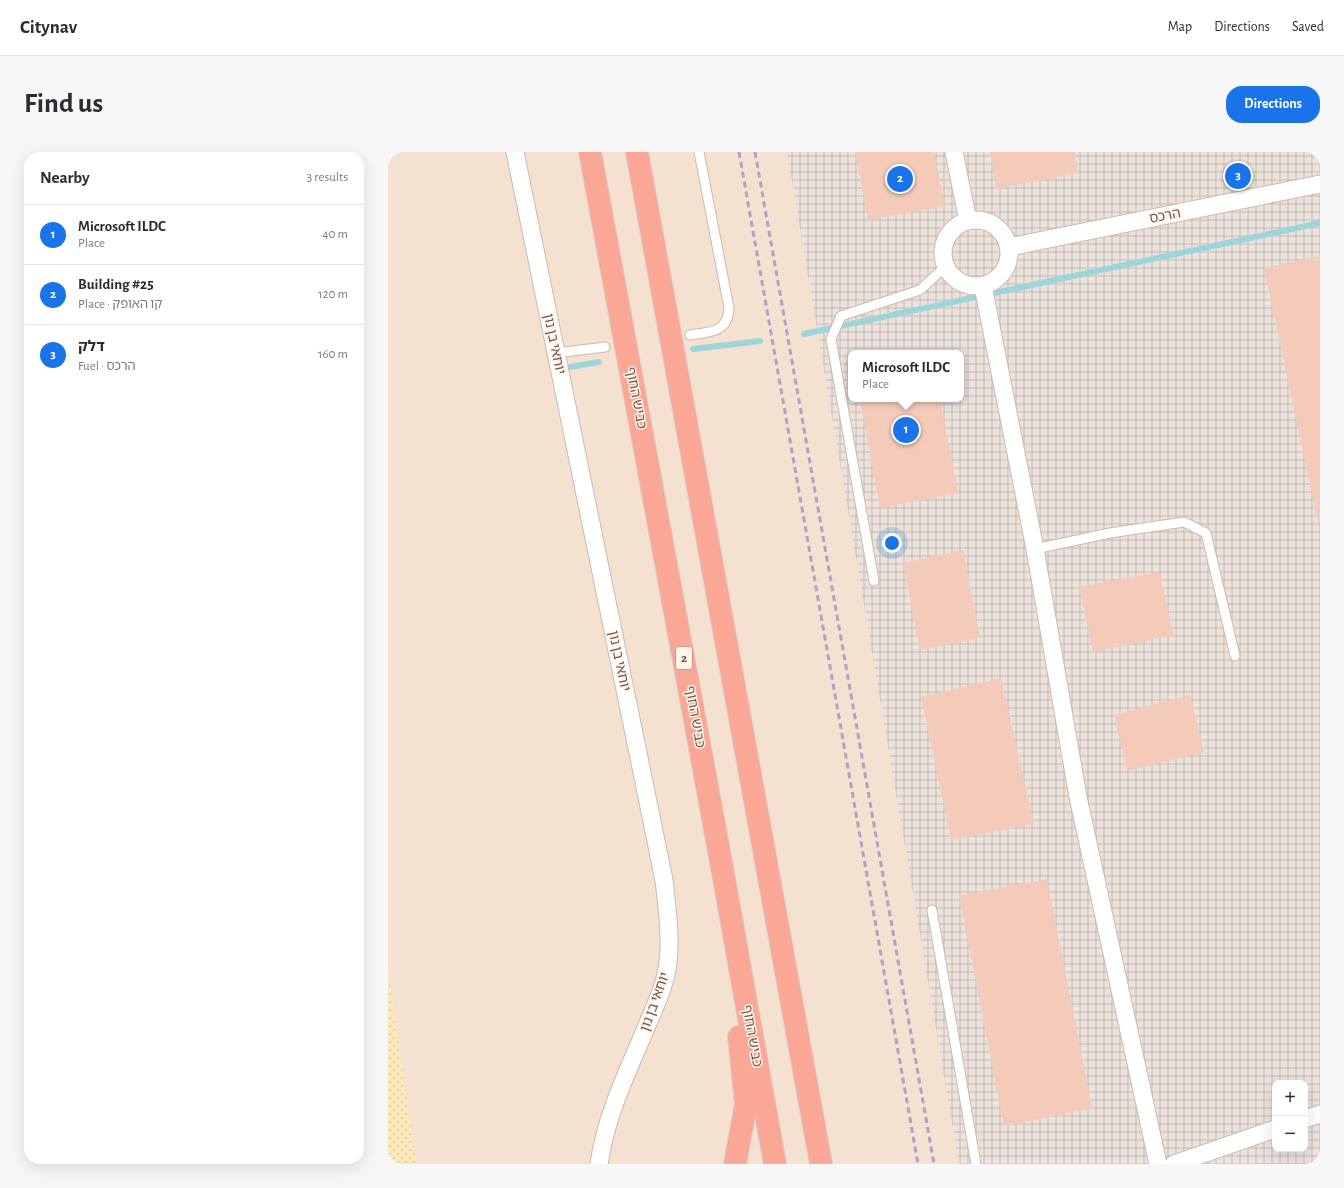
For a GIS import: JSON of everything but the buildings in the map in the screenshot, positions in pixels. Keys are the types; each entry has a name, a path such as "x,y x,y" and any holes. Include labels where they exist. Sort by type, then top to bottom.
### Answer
{"highway":[{"name":"כביש החוף","path":"590,152 722,862 775,1164"},
{"path":"637,152 821,1164"},
{"path":"722,862 746,1104 735,1164"}],"street":[{"name":"יוחאי בן נון","path":"515,152 664,880 669,929 668,963 662,989 611,1112 602,1145 599,1164"},
{"path":"954,152 968,221"},
{"name":"הרכס","path":"1010,247 1320,184"},
{"path":"979,220 990,222 999,228 1006,237 1010,247 1010,257 1004,271 993,282 983,286 972,286 961,282 952,276 946,266 943,255 944,244 949,233 957,225 968,221 979,220"},
{"path":"983,286 1035,549 1078,798 1158,1164"},
{"path":"1308,1118 1320,1114"},
{"path":"1174,1164 1272,1130"}],"lane":[{"path":"690,336 717,330 725,325 729,316 729,308 699,152"},
{"path":"874,581 831,339 841,316 920,290 946,266"},
{"path":"556,354 604,347"},
{"path":"1035,549 1110,533 1184,522 1206,533 1235,656"},
{"path":"932,910 976,1164"}],"shaded area":[{"path":"388,152 1320,152 1320,1164 388,1164"},
{"path":"787,152 1320,152 1320,1164 959,1164"}],"sand":[{"path":"388,972 416,1164 388,1164"}],"waterway":[{"path":"804,334 1320,223"},
{"path":"693,349 760,341"},
{"path":"570,367 599,362"}],"railway":[{"path":"739,152 918,1164"},
{"path":"755,152 934,1164"}],"place":[{"name":"דלק","path":"1238,176"},
{"name":"Building #25","path":"900,179"},
{"name":"Microsoft ILDC","path":"906,430"}]}
